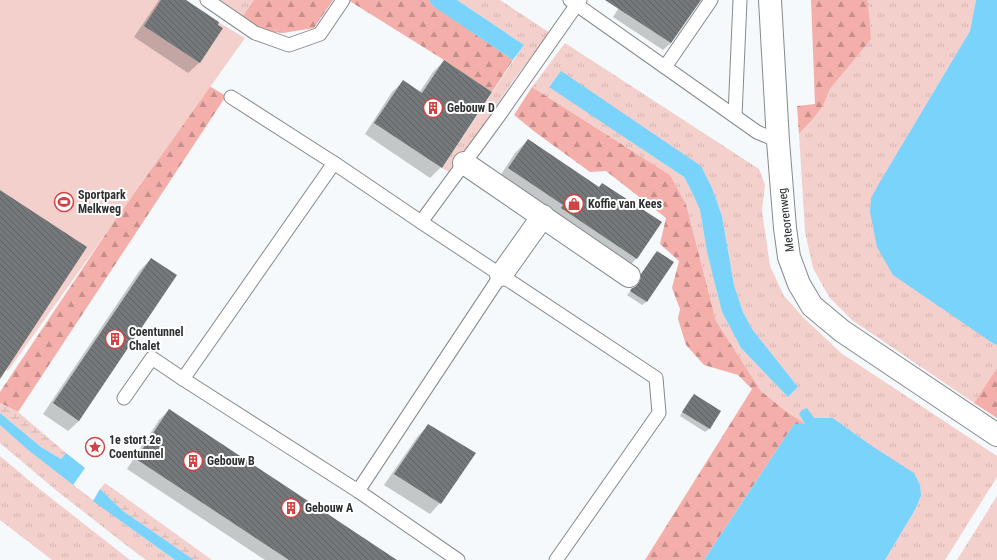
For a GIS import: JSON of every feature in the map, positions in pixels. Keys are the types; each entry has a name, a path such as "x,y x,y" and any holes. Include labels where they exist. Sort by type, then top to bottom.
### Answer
{"street":[{"name":"Meteorenweg","path":"770,0 778,141 785,228 789,257 799,284 812,306 842,332 997,435"},
{"path":"464,163 629,276"},
{"path":"501,275 543,216"}],"lane":[{"path":"207,0 255,33 289,45 320,34 343,0"},
{"path":"665,67 711,0"},
{"path":"736,116 740,0"},
{"path":"422,222 575,2 757,132 778,141"},
{"path":"231,97 334,163 656,378 659,413 556,560"},
{"path":"183,379 334,163"},
{"path":"358,491 501,275"},
{"path":"124,398 152,358 358,491 458,560"}],"green space":[{"name":"Sportpark Melkweg","path":"0,0 181,0 245,38 8,371 0,366"},
{"path":"218,0 254,0 242,17"},
{"path":"254,0 333,0 314,28 283,33 264,31 242,17"},
{"path":"348,0 429,0 434,6 513,60 492,92"},
{"path":"457,0 500,0 550,33 515,78 451,173 442,168 524,45"},
{"path":"811,0 867,0 871,39 830,89 823,106 799,134 797,106 815,104"},
{"path":"867,0 976,0 970,31 881,180 994,344 997,345 997,368 974,403 852,320 829,297 813,268 805,232 799,134 823,106 830,89 870,39"},
{"path":"565,43 759,169 765,185 762,210 770,266 784,296 804,318 841,353 997,456 997,477 945,560 885,560 915,510 921,496 872,446 833,418 814,419 805,424 783,409 761,391 716,321 686,204 670,175 532,87","holes":["561,72 712,188 722,216 734,285 743,312 752,329 798,387 788,397 741,348 722,312 707,252 700,210 684,177 549,86"]},
{"path":"206,84 226,96 18,412 0,403 0,392"},
{"path":"532,87 670,175 686,204 716,321 761,391 783,409 805,424 794,424 704,560 645,560 752,389 738,375 704,365 686,345 678,319 680,309 672,288 679,261 660,244 666,218 606,171 590,172 514,115"},
{"path":"997,368 997,418 974,403"},
{"path":"0,403 18,412 66,453 61,459 41,447 0,413"},
{"path":"0,425 64,478 175,560 146,560 126,545 57,491 0,443"},
{"path":"0,456 130,560 52,560 0,520"},
{"path":"105,483 212,560 194,560 123,511 100,489"},
{"path":"997,496 997,560 957,560"}],"water":[{"path":"429,0 457,0 524,45 513,60 433,6"},
{"path":"976,0 997,0 997,345 893,275 877,247 870,212 871,198 970,31"},
{"path":"561,71 701,166 712,188 722,216 734,285 743,312 752,329 798,387 788,397 741,348 722,312 707,252 700,210 684,177 549,87"},
{"path":"807,408 814,418 833,418 872,446 914,473 920,485 921,496 915,510 885,560 704,560 794,424 805,424 799,414 802,410"},
{"path":"0,413 41,447 61,459 66,453 85,468 73,485 27,449 0,425"},
{"path":"100,489 123,511 194,560 175,560 93,501"}],"building":[{"path":"161,0 186,0 219,22 218,25 223,28 200,63 144,26"},
{"path":"605,0 701,0 671,43"},
{"name":"Gebouw D","path":"444,60 492,92 442,168 374,123 403,80 422,93"},
{"path":"528,139 599,187 602,183 662,222 637,259 561,208 563,205 508,168"},
{"path":"0,190 87,247 0,379"},
{"path":"657,251 674,262 647,302 630,291 639,283 641,274"},
{"name":"Coentunnel Chalet","path":"151,258 177,275 79,421 53,403"},
{"path":"694,394 721,411 710,429 682,412"},
{"path":"169,409 397,560 289,560 136,459"},
{"path":"428,424 476,453 441,504 394,474"}],"place":[{"name":"Gebouw D","path":"433,108"},
{"name":"Sportpark Melkweg","path":"64,202"},
{"name":"Koffie van Kees","path":"574,204"},
{"name":"Coentunnel Chalet","path":"115,339"},
{"name":"1e stort 2e Coentunnel","path":"95,447"},
{"name":"Gebouw B","path":"193,461"},
{"name":"Gebouw A","path":"291,508"}]}
